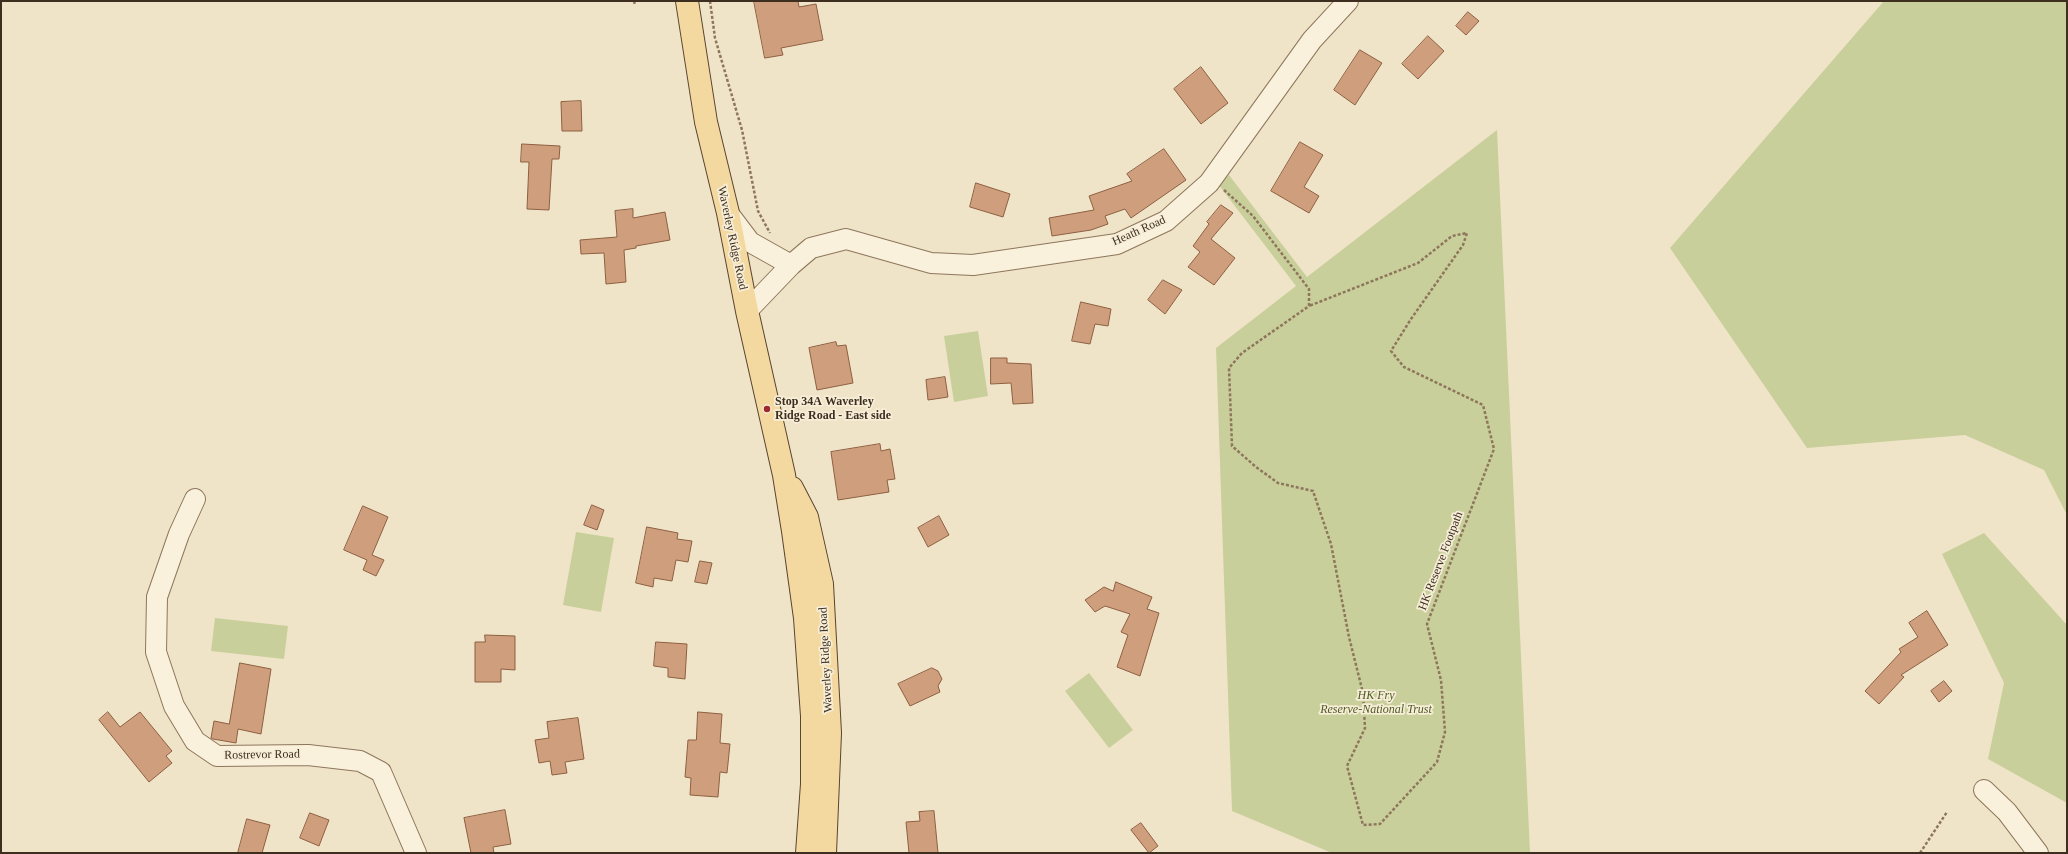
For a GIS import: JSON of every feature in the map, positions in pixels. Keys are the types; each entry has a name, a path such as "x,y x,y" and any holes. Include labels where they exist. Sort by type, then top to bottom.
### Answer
{"main road":[{"name":"Waverley Ridge Road","path":"687,1 706,122 728,213 747,311 784,475 805,618 812,716 812,784 807,853"},
{"name":"Waverley Ridge Road","path":"784,475 807,517 822,584 830,732 825,853"}],"street":[{"name":"Heath Road","path":"747,311 791,264 812,248 846,239 931,264 973,264 1117,244 1166,221 1209,183 1312,40 1348,1"},
{"path":"728,213 750,242 791,264"},
{"name":"Rostrevor Road","path":"195,499 179,534 157,597 156,652 174,706 195,741 218,756 308,755 360,761 381,772 416,853"},
{"path":"1984,790 2007,812 2038,853"}],"path":[{"path":"634,1 635,5"},
{"path":"710,1 715,38 742,130 758,210 773,238"},
{"path":"1222,188 1253,216 1309,288 1309,306"},
{"name":"HK Reserve Footpath","path":"1466,233 1464,245 1391,351 1404,367 1483,405 1494,449 1427,624 1441,680 1445,732 1437,762 1380,824 1363,825 1347,766 1365,728 1363,693 1349,637 1331,544 1313,490 1278,483 1256,467 1232,446 1229,368 1242,353 1309,306 1418,263 1452,236 1466,233"},
{"path":"1920,853 1947,812"}],"green space":[{"path":"1884,1 2067,1 2067,515 2044,470 1965,435 1807,448 1670,248"},
{"name":"HK Fry Reserve-National Trust","path":"1497,130 1530,853 1332,853 1232,811 1216,348 1296,286 1218,184 1229,175 1307,277"},
{"path":"978,331 988,396 954,402 944,336"},
{"path":"576,532 614,538 601,612 563,605"},
{"path":"1984,533 2067,625 2067,803 1988,759 2004,683 1942,554"},
{"path":"215,618 288,626 284,659 211,651"},
{"path":"1089,673 1133,730 1109,748 1065,691"}],"building":[{"path":"754,1 798,1 799,7 816,4 823,40 781,48 783,55 765,58"},
{"path":"1468,12 1479,21 1466,35 1456,26"},
{"path":"1428,36 1444,51 1418,79 1402,64"},
{"path":"1360,50 1382,63 1355,105 1334,90"},
{"path":"1201,67 1228,103 1201,124 1174,89"},
{"path":"581,101 582,131 562,131 561,102"},
{"path":"1300,142 1323,155 1304,187 1319,196 1309,213 1271,191"},
{"path":"522,144 560,146 559,159 552,159 549,210 527,209 529,162 521,162"},
{"path":"1164,149 1186,180 1131,218 1125,209 1105,216 1108,224 1091,230 1052,236 1049,218 1094,210 1089,196 1132,181 1127,174"},
{"path":"976,183 1010,194 1003,217 970,207"},
{"path":"1221,205 1233,213 1211,239 1235,258 1214,285 1188,267 1200,252 1193,246 1209,224 1207,222"},
{"path":"633,209 633,218 665,212 670,240 636,246 636,248 624,250 626,282 606,284 604,253 581,254 580,240 617,237 615,211"},
{"path":"1163,280 1182,290 1165,314 1148,300"},
{"path":"1081,302 1111,309 1108,326 1095,324 1090,344 1072,341"},
{"path":"836,342 837,346 846,345 853,383 817,390 809,348"},
{"path":"991,358 1007,358 1007,363 1031,364 1033,403 1013,404 1011,383 991,384"},
{"path":"945,377 948,397 928,400 926,380"},
{"path":"880,444 881,451 890,449 895,479 887,480 889,492 838,500 831,452"},
{"path":"592,505 604,510 597,530 584,525"},
{"path":"363,506 388,517 372,555 384,560 376,576 363,570 367,560 344,550"},
{"path":"939,516 949,535 928,547 918,528"},
{"path":"647,527 678,533 677,539 692,541 688,562 676,560 672,581 654,578 653,587 636,583"},
{"path":"700,561 712,563 707,584 695,582"},
{"path":"1116,582 1152,597 1147,609 1159,613 1140,676 1117,667 1128,635 1121,632 1130,614 1105,606 1095,612 1085,600 1104,587 1113,591"},
{"path":"1927,611 1948,645 1901,675 1904,677 1879,704 1865,691 1901,652 1899,649 1918,637 1909,623"},
{"path":"485,635 515,636 515,670 501,669 501,682 475,682 475,642 485,642"},
{"path":"656,642 687,644 685,679 668,677 668,668 654,666"},
{"path":"240,663 271,669 261,734 238,729 236,743 213,739 211,738 214,721 229,724"},
{"path":"932,668 938,671 942,679 938,686 940,692 910,706 898,684"},
{"path":"1944,681 1952,691 1939,702 1931,691"},
{"path":"108,712 120,727 140,712 172,751 166,756 172,763 149,782 99,720"},
{"path":"698,712 722,714 720,743 730,744 727,773 720,772 718,797 690,795 691,778 685,777 688,740 696,740"},
{"path":"578,718 584,759 565,762 567,773 552,775 550,761 539,763 535,740 549,738 547,722"},
{"path":"505,810 511,844 493,847 494,853 471,853 464,818"},
{"path":"934,811 938,853 909,853 906,822 920,821 919,812"},
{"path":"310,813 329,820 319,846 300,838"},
{"path":"247,819 270,825 262,853 238,853"},
{"path":"1141,823 1158,846 1149,853 1131,830"}],"place":[{"name":"Stop 34A Waverley Ridge Road - East side","path":"767,409"}]}
